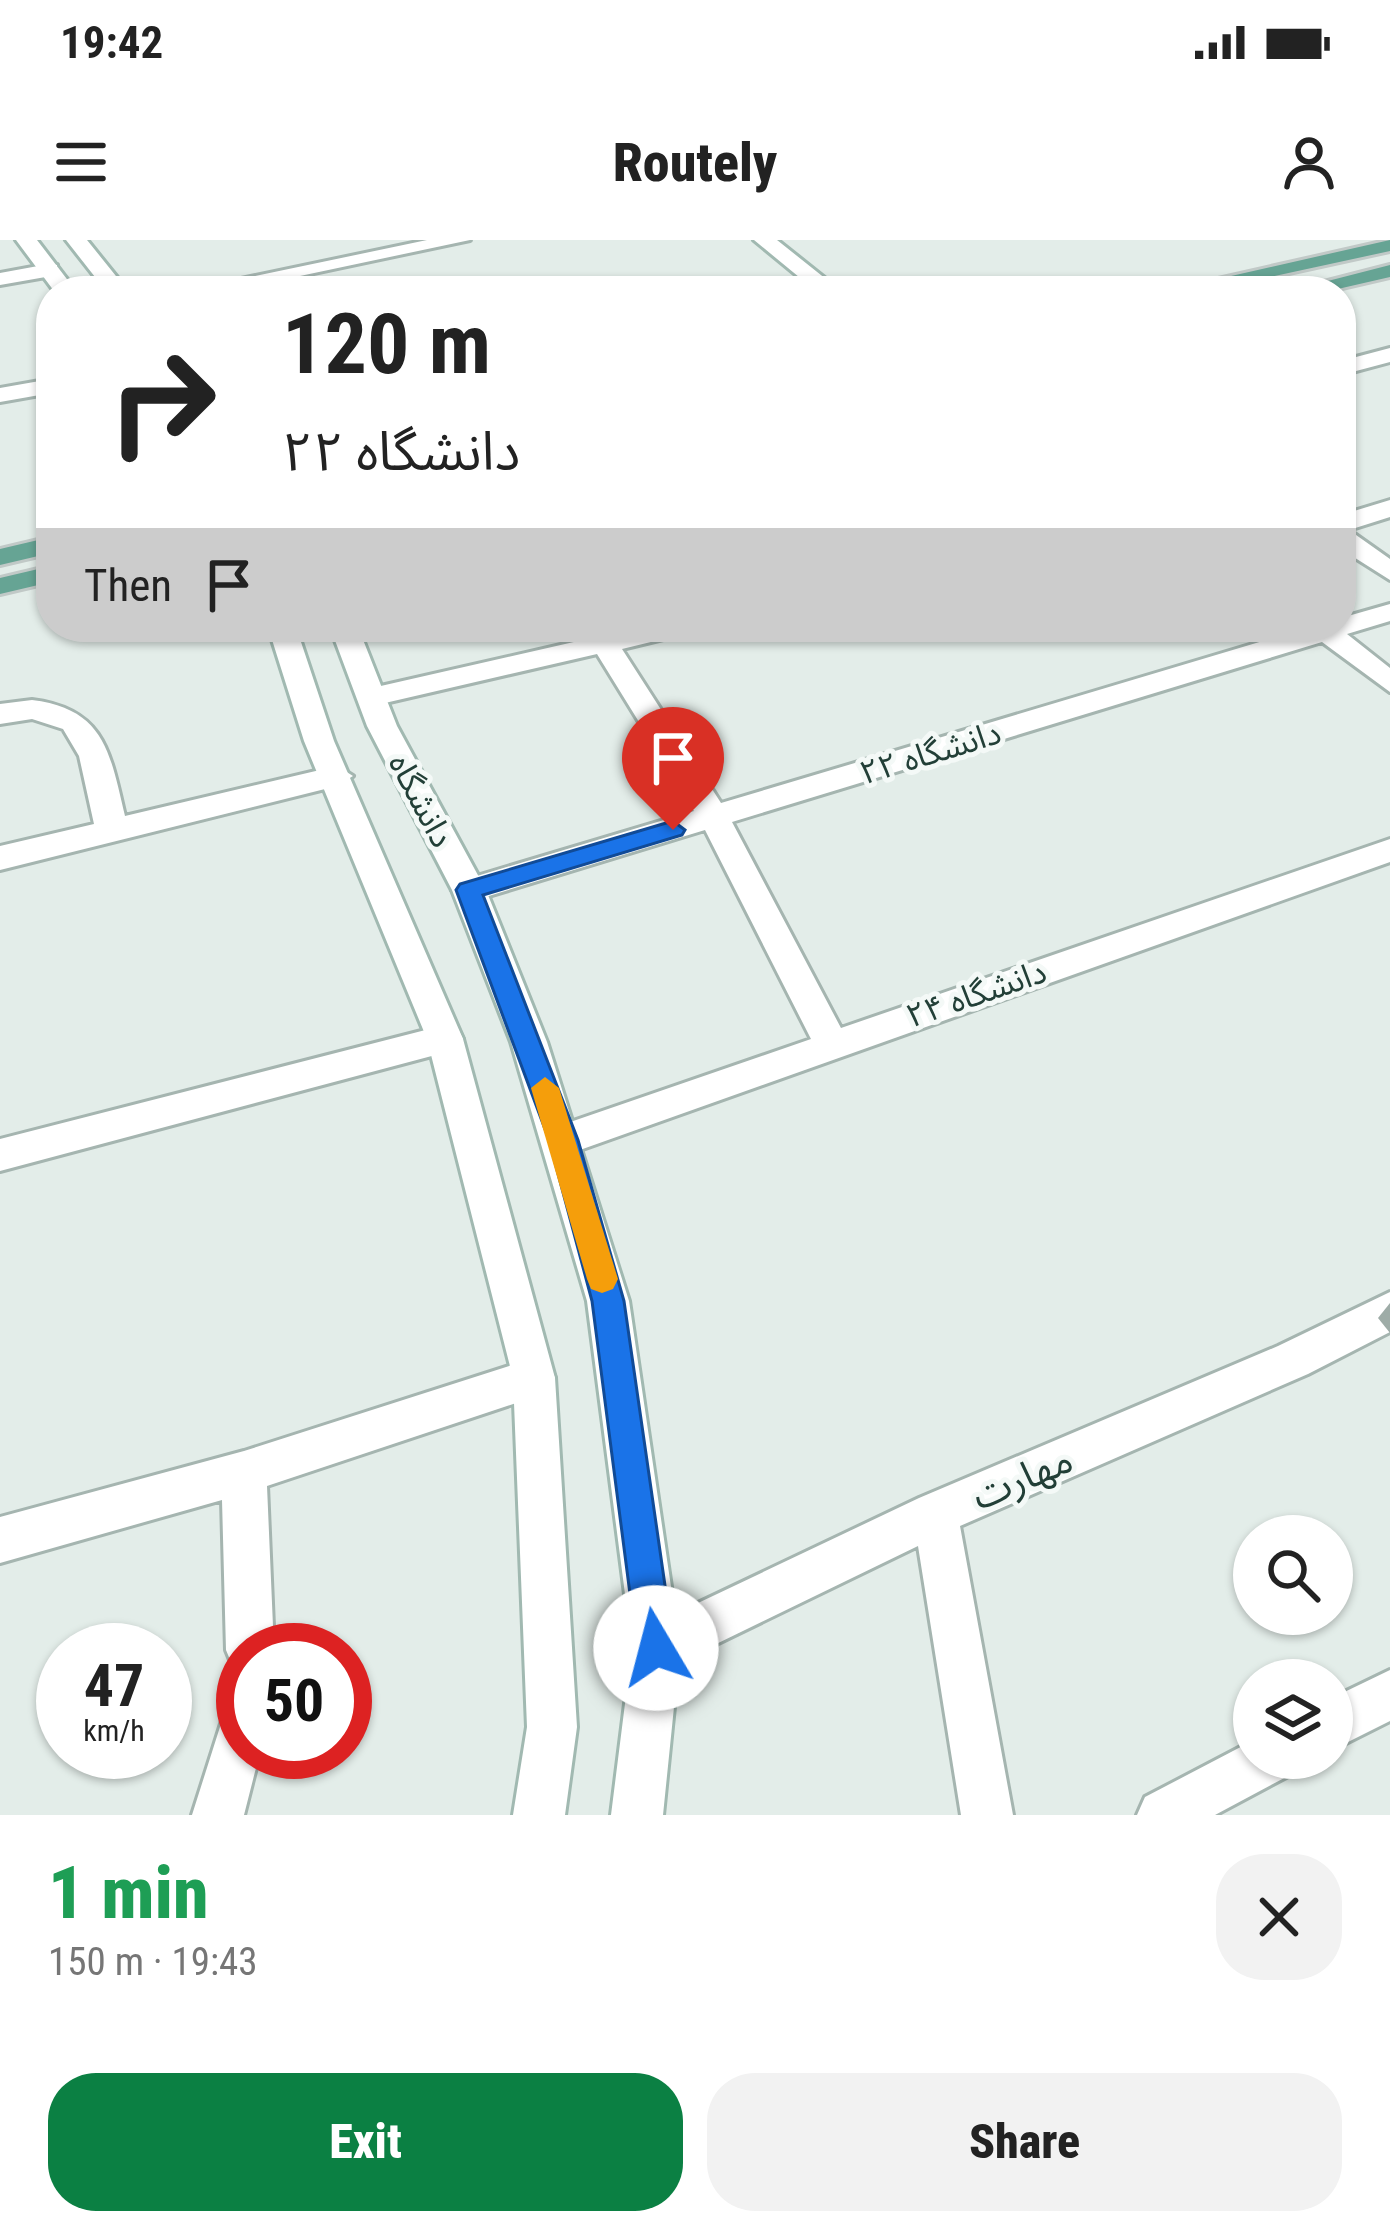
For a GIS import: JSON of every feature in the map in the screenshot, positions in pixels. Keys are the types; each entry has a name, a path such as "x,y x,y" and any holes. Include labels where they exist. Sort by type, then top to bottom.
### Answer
{"main road":[{"path":"1246,276 1390,245"},
{"path":"1356,279 1390,271"},
{"path":"0,557 36,549"},
{"path":"0,586 36,578"}],"street":[{"path":"26,240 54,276"},
{"path":"76,240 105,276"},
{"path":"273,276 460,240"},
{"path":"764,240 810,276"},
{"path":"0,279 49,270"},
{"path":"1356,364 1390,355"},
{"path":"0,395 36,389"},
{"path":"1356,519 1390,508"},
{"path":"1356,547 1390,572"},
{"name":"دانشگاه ۲۲","path":"1356,623 1390,612"},
{"name":"دانشگاه","path":"292,642 352,734 469,890 563,1140 608,1301 656,1648 637,1815"},
{"name":"دانشگاه","path":"345,642 352,734 446,1039 534,1378 552,1727 539,1815"},
{"path":"0,858 112,831 583,642"},
{"path":"602,642 714,818 830,1043"},
{"name":"دانشگاه ۲۲","path":"469,890 1295,642"},
{"path":"1340,642 1390,683"},
{"path":"0,714 48,709 71,717 89,735 112,831"},
{"name":"دانشگاه ۲۴","path":"563,1140 1390,850"},
{"path":"0,1155 446,1039"},
{"name":"مهارت","path":"656,1648 934,1514 1293,1360 1390,1311"},
{"path":"0,1540 244,1472 534,1378"},
{"path":"244,1472 249,1623"},
{"path":"934,1514 988,1815"},
{"path":"1353,1714 1390,1694"},
{"path":"1163,1815 1233,1778"},
{"path":"218,1815 228,1779"}],"slow traffic":[{"path":"545,1088 602,1279"}],"route":[{"path":"656,1648 608,1301 530,1042 469,890 673,830"}]}
